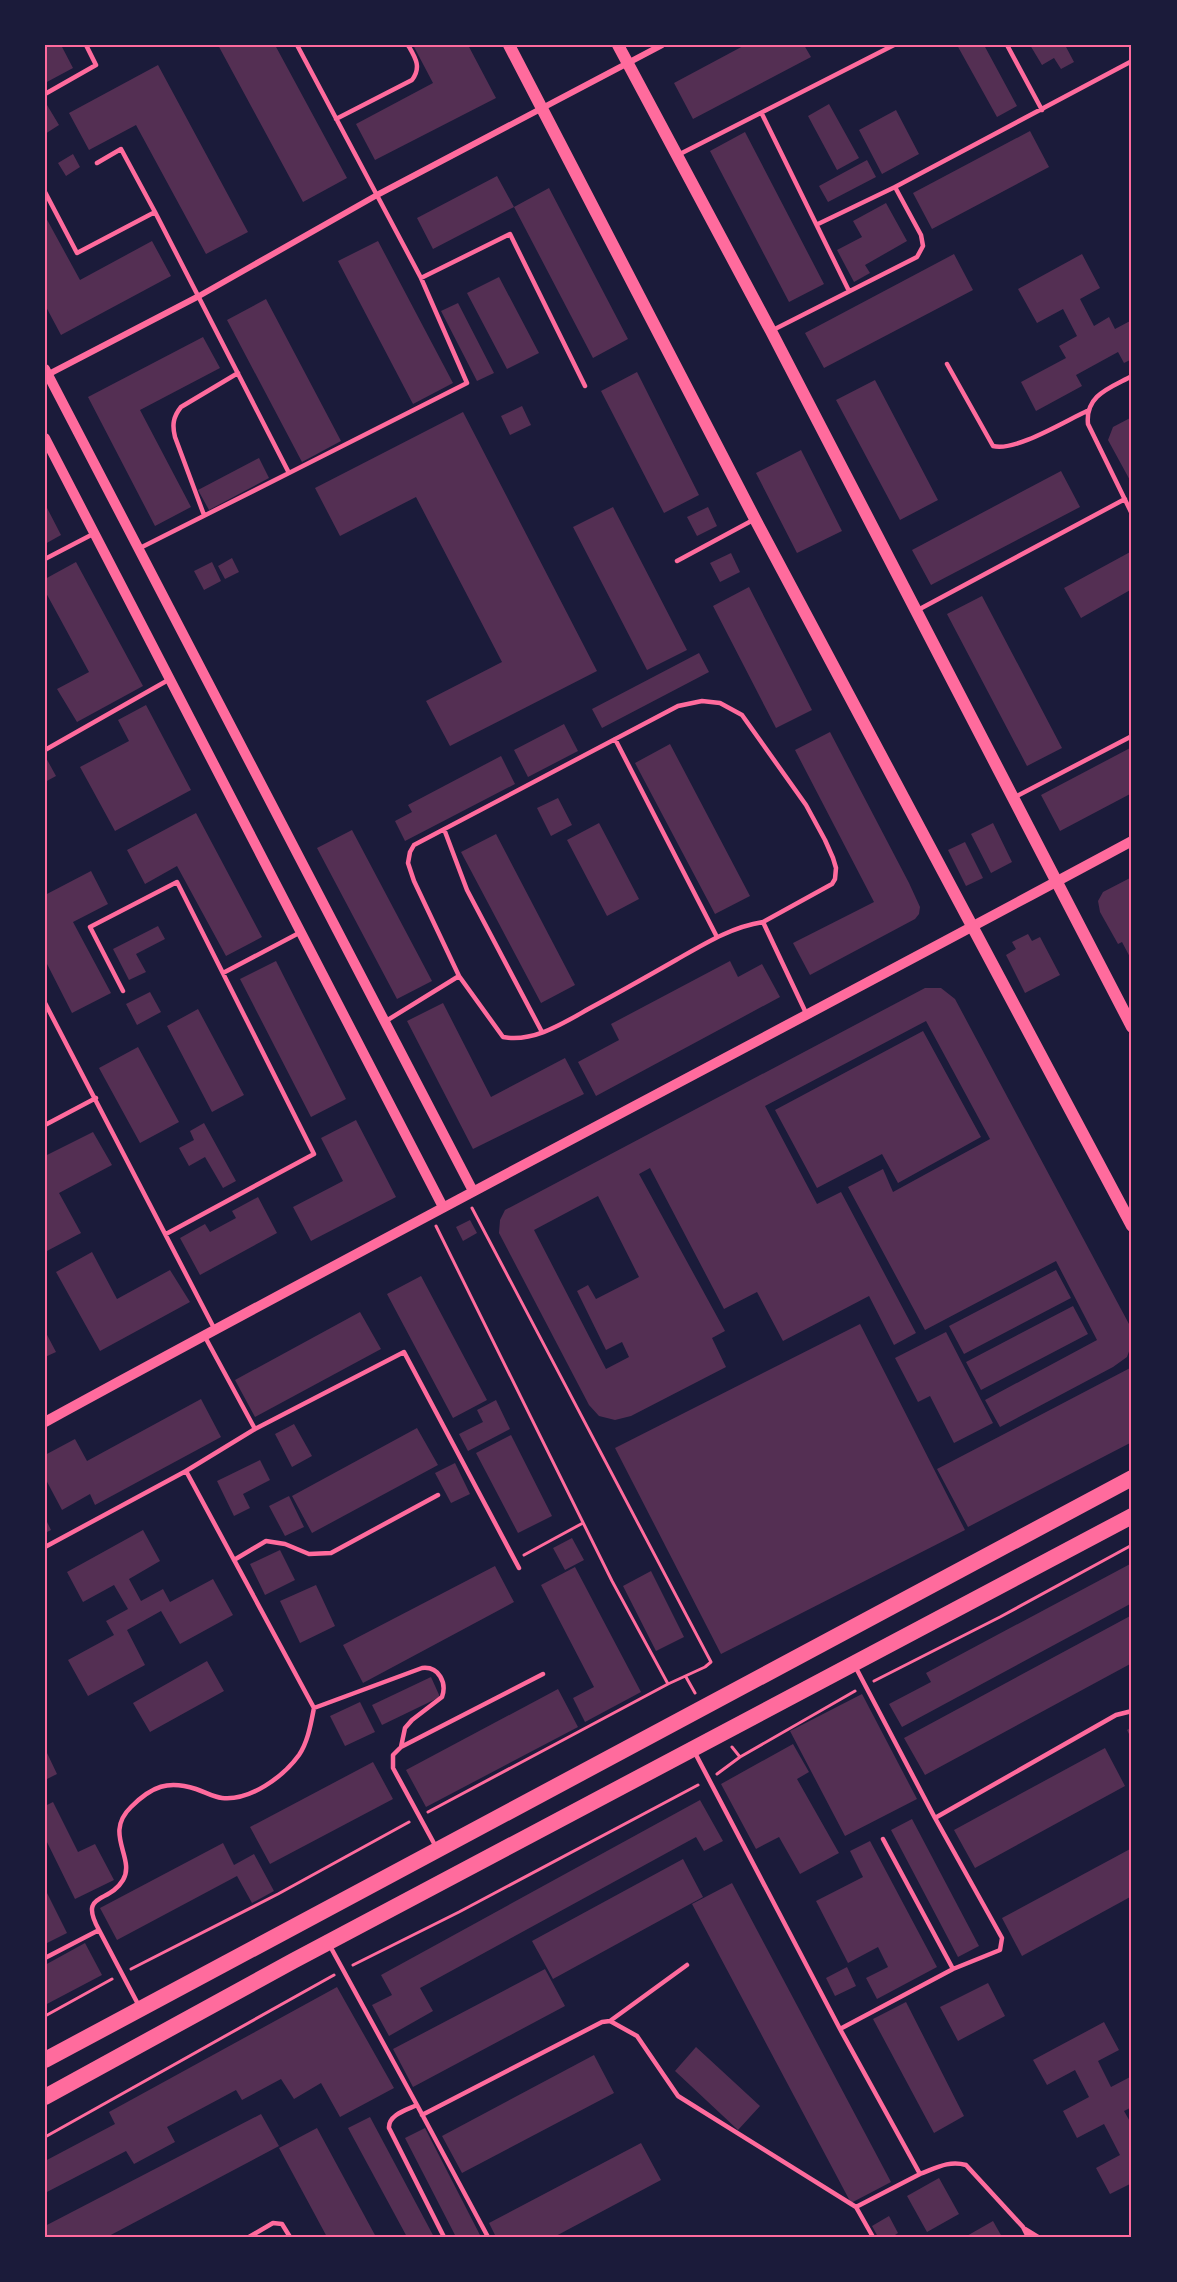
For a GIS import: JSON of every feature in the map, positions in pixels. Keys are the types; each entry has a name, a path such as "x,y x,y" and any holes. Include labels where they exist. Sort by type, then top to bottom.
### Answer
{"highway":[{"path":"45,2060 1132,1478"},
{"path":"45,2097 329,1943 1132,1516"}],"main road":[{"path":"508,45 755,519 1132,1226"},
{"path":"618,45 771,331 1132,1028"}],"street":[{"path":"469,1194 385,1021 140,548 46,373 199,296 377,195 662,45"},
{"path":"45,438 443,1207"},
{"path":"45,1422 430,1213 807,1016 1132,842"}],"lane":[{"path":"45,94 96,65 86,45"},
{"path":"140,548 467,383 421,278 297,45"},
{"path":"336,119 412,80 418,67 417,60 408,45"},
{"path":"678,155 894,45"},
{"path":"1008,45 1042,110"},
{"path":"818,224 895,187 1132,61"},
{"path":"762,114 849,291"},
{"path":"97,163 121,149 290,473"},
{"path":"771,331 916,257 923,246 921,235 895,187"},
{"path":"45,192 77,253 155,212"},
{"path":"421,278 510,234 585,386"},
{"path":"947,364 993,446 999,448 1014,445 1087,411 1092,402 1102,393 1132,376"},
{"path":"204,515 172,426 181,408 238,373"},
{"path":"1087,411 1089,424 1132,514"},
{"path":"916,611 1125,499"},
{"path":"677,561 755,519"},
{"path":"45,559 95,533"},
{"path":"45,750 170,679"},
{"path":"702,701 720,703 742,715 806,805 833,858 836,868 835,879 827,888 763,922 749,924 717,937 572,1019 518,1040 503,1037 459,976 414,881 408,863 414,845 444,829 678,706 702,701"},
{"path":"1013,798 1132,736"},
{"path":"615,739 717,937"},
{"path":"444,829 467,890 542,1032"},
{"path":"123,991 90,927 177,882 314,1154 166,1234"},
{"path":"763,922 807,1016"},
{"path":"223,973 302,931"},
{"path":"385,1021 459,976"},
{"path":"45,1002 215,1330"},
{"path":"45,1125 96,1098"},
{"path":"204,1335 255,1429"},
{"path":"45,1547 186,1471 255,1429 404,1352 519,1568"},
{"path":"140,2008 91,1916 91,1908 95,1901 117,1887 124,1879 126,1869 119,1835 122,1817 130,1808 161,1786 170,1784 196,1789 220,1798 237,1798 257,1790 282,1774 300,1754 314,1708 186,1471"},
{"path":"234,1560 266,1541 285,1544 309,1554 331,1553 438,1495"},
{"path":"840,2029 953,1969 1000,1950 1002,1938 934,1818 853,1664"},
{"path":"314,1708 429,1667 437,1671 443,1683 442,1697 405,1728 401,1747"},
{"path":"437,1849 393,1768 393,1755 401,1747 543,1674"},
{"path":"934,1818 1116,1715 1132,1711"},
{"path":"692,1749 840,2029 920,2174"},
{"path":"884,1839 953,1969"},
{"path":"45,1958 99,1930"},
{"path":"329,1943 488,2237"},
{"path":"422,2115 602,2022 610,2021 687,1965"},
{"path":"610,2021 638,2036 678,2096 856,2207 873,2237"},
{"path":"417,2105 392,2118 388,2122 388,2128 444,2237"},
{"path":"856,2207 920,2174 947,2163 956,2162 966,2165 1023,2228 1028,2237"},
{"path":"249,2237 273,2223 282,2224 290,2237"},
{"path":"1023,2228 1038,2237"}],"path":[{"path":"45,2016 711,1662 469,1194"},
{"path":"430,1213 612,1581 668,1684"},
{"path":"515,1560 583,1523"},
{"path":"45,2137 344,1970 709,1780 740,1757 865,1686 1000,1617 1132,1545"}],"building":[{"path":"45,45 61,45 73,68 45,83"},
{"path":"218,45 275,45 347,178 303,202"},
{"path":"413,45 468,45 496,98 375,160 356,124 433,83"},
{"path":"745,45 804,45 811,57 693,119 674,83"},
{"path":"957,45 984,45 1017,106 997,117"},
{"path":"1030,45 1065,45 1074,62 1061,69 1054,58 1042,65"},
{"path":"158,65 248,232 206,254 136,125 89,150 69,113"},
{"path":"829,104 859,158 837,170 808,116"},
{"path":"47,105 59,125 45,134 45,106"},
{"path":"896,110 919,154 882,174 859,130"},
{"path":"1030,131 1049,167 932,229 913,193"},
{"path":"745,132 824,284 789,302 710,151"},
{"path":"73,154 80,167 66,176 58,163"},
{"path":"867,160 876,177 828,202 819,186"},
{"path":"497,176 514,207 433,249 417,218"},
{"path":"549,188 628,339 593,358 514,207"},
{"path":"886,203 907,241 865,265 870,273 854,282 837,250 862,237 853,221"},
{"path":"45,216 80,280 152,241 171,276 61,335 45,305"},
{"path":"378,241 453,383 413,404 338,261"},
{"path":"954,254 973,290 824,368 805,333"},
{"path":"1082,254 1100,288 1080,299 1094,326 1109,317 1115,329 1132,320 1132,359 1124,363 1118,352 1076,375 1082,386 1036,411 1021,382 1066,358 1059,346 1077,336 1063,309 1037,323 1018,289"},
{"path":"499,277 539,353 507,369 467,293"},
{"path":"266,299 341,441 302,462 227,320"},
{"path":"458,303 494,373 477,381 441,311"},
{"path":"203,337 220,368 140,410 191,507 155,526 88,397"},
{"path":"637,372 699,495 664,513 601,391"},
{"path":"875,380 938,500 900,520 836,400"},
{"path":"522,406 531,425 510,435 501,416"},
{"path":"463,412 597,671 450,746 426,701 502,662 416,497 340,536 315,488"},
{"path":"1132,417 1132,484 1108,440 1113,427"},
{"path":"801,450 842,531 797,553 756,473"},
{"path":"259,458 269,478 209,510 198,490"},
{"path":"1061,471 1080,507 931,585 912,550"},
{"path":"45,504 61,535 45,544"},
{"path":"613,507 687,650 647,670 573,527"},
{"path":"708,507 717,526 697,536 687,517"},
{"path":"1132,551 1132,589 1081,618 1064,588"},
{"path":"731,553 740,572 720,582 710,563"},
{"path":"232,558 239,572 225,579 218,566"},
{"path":"76,562 143,686 77,722 57,689 89,672 45,591 45,579"},
{"path":"212,562 221,581 204,590 194,571"},
{"path":"749,587 812,710 776,728 713,606"},
{"path":"982,596 1062,748 1027,766 947,614"},
{"path":"699,653 709,672 602,728 592,709"},
{"path":"146,705 191,790 115,831 80,767 129,741 118,720"},
{"path":"564,724 578,751 528,777 514,750"},
{"path":"830,732 920,907 915,919 810,975 793,943 874,902 795,750"},
{"path":"670,744 750,896 715,914 635,763"},
{"path":"1132,747 1132,793 1060,831 1041,795"},
{"path":"45,756 56,776 45,782"},
{"path":"501,756 515,784 405,841 395,821 412,812 408,805"},
{"path":"558,798 572,825 551,836 537,808"},
{"path":"196,813 262,937 226,956 177,866 145,884 127,850"},
{"path":"599,823 639,899 607,916 567,840"},
{"path":"993,823 1012,862 991,873 971,834"},
{"path":"352,830 432,981 397,999 317,848"},
{"path":"496,834 575,985 541,1003 461,852"},
{"path":"965,842 983,878 966,886 948,850"},
{"path":"91,871 108,904 73,922 111,993 72,1013 45,960 45,895"},
{"path":"1130,878 1132,882 1132,961 1122,942 1118,944 1100,912 1098,901 1103,892"},
{"path":"158,926 165,939 136,954 146,972 129,980 113,949"},
{"path":"1028,934 1032,941 1040,937 1060,975 1025,993 1006,955 1016,949 1012,942"},
{"path":"276,961 346,1099 311,1117 240,979"},
{"path":"730,961 738,977 762,964 780,997 596,1096 578,1062 619,1040 611,1024"},
{"path":"925,988 941,988 955,999 1129,1324 1132,1343 1127,1357 1113,1367 1000,1427 985,1400 1097,1340 1056,1261 925,1330 848,1187 883,1169 893,1192 990,1139 926,1021 765,1106 817,1204 841,1192 916,1333 894,1345 869,1296 783,1341 757,1292 724,1309 650,1168 639,1174 725,1331 712,1338 726,1367 631,1416 615,1420 599,1416 589,1405 499,1233 500,1220 505,1210","holes":["598,1196 639,1277 596,1299 588,1285 577,1291 606,1350 622,1342 629,1357 606,1369 534,1230"]},
{"path":"150,992 161,1012 137,1025 126,1004"},
{"path":"443,1003 491,1097 565,1058 584,1094 473,1149 407,1021"},
{"path":"198,1009 244,1095 212,1112 167,1026"},
{"path":"923,1031 981,1137 898,1183 882,1154 817,1188 775,1110"},
{"path":"138,1047 179,1122 140,1143 99,1068"},
{"path":"356,1120 396,1197 311,1241 293,1207 343,1181 321,1138"},
{"path":"204,1123 236,1181 223,1188 205,1157 189,1166 179,1148 194,1140 190,1131"},
{"path":"93,1132 112,1165 59,1193 81,1233 45,1252 45,1156"},
{"path":"258,1197 277,1233 200,1275 180,1238 205,1224 210,1232 236,1218 232,1211"},
{"path":"470,1220 477,1233 463,1241 456,1227"},
{"path":"92,1252 117,1299 170,1270 190,1302 100,1351 56,1272"},
{"path":"1056,1270 1071,1298 964,1354 949,1326"},
{"path":"421,1276 487,1400 453,1418 387,1294"},
{"path":"1073,1306 1088,1334 981,1390 966,1362"},
{"path":"360,1312 381,1349 255,1417 235,1380"},
{"path":"860,1324 965,1530 721,1654 615,1448"},
{"path":"45,1331 56,1352 45,1357"},
{"path":"946,1332 993,1423 954,1443 930,1396 918,1402 895,1358"},
{"path":"1132,1367 1132,1442 968,1527 937,1469"},
{"path":"201,1399 221,1437 95,1505 90,1494 62,1510 45,1478 45,1455 75,1439 87,1461"},
{"path":"496,1400 510,1429 468,1451 459,1434 483,1422 477,1410"},
{"path":"294,1424 312,1456 292,1467 275,1434"},
{"path":"417,1428 438,1465 312,1533 292,1496"},
{"path":"511,1435 552,1516 518,1533 476,1453"},
{"path":"260,1460 270,1480 243,1494 250,1508 234,1516 217,1481"},
{"path":"455,1463 470,1494 451,1503 435,1473"},
{"path":"289,1496 304,1527 285,1536 269,1506"},
{"path":"45,1518 51,1530 45,1533"},
{"path":"143,1530 160,1561 129,1579 141,1601 163,1589 170,1602 213,1579 233,1615 180,1644 161,1611 127,1630 145,1665 88,1696 68,1660 114,1635 106,1621 128,1609 114,1585 83,1602 67,1572"},
{"path":"572,1538 584,1560 565,1570 553,1548"},
{"path":"280,1550 295,1580 265,1595 250,1564"},
{"path":"1132,1563 1132,1603 902,1727 889,1704 931,1682 926,1673"},
{"path":"495,1566 514,1602 363,1683 343,1645"},
{"path":"575,1567 641,1692 585,1722 573,1698 594,1687 541,1585"},
{"path":"651,1571 684,1637 656,1651 623,1586"},
{"path":"316,1585 335,1626 300,1643 280,1601"},
{"path":"1132,1615 1132,1663 925,1775 904,1738"},
{"path":"207,1661 224,1691 150,1732 133,1703"},
{"path":"431,1677 440,1697 382,1725 372,1705"},
{"path":"558,1689 578,1727 426,1807 406,1770"},
{"path":"862,1694 917,1799 845,1836 790,1731"},
{"path":"360,1702 375,1732 345,1746 330,1716"},
{"path":"1132,1727 1132,1740 1127,1730"},
{"path":"793,1744 809,1772 797,1779 839,1853 800,1874 779,1837 756,1849 721,1784"},
{"path":"1105,1748 1125,1786 975,1868 954,1830"},
{"path":"45,1753 57,1774 45,1780"},
{"path":"373,1762 393,1799 270,1864 250,1827"},
{"path":"700,1800 723,1841 704,1851 696,1837 420,1988 433,2011 389,2036 372,2005 392,1995 381,1975"},
{"path":"53,1802 78,1852 95,1844 114,1880 75,1899 45,1838 45,1806"},
{"path":"912,1819 979,1946 958,1957 891,1830"},
{"path":"870,1841 937,1967 877,1999 866,1978 888,1967 878,1947 848,1963 816,1901 863,1877 850,1851"},
{"path":"223,1843 234,1865 254,1854 274,1891 252,1903 237,1876 117,1940 100,1908"},
{"path":"1132,1848 1132,1896 1022,1956 1002,1918"},
{"path":"683,1859 703,1897 553,1979 532,1941"},
{"path":"732,1883 891,2182 851,2203 692,1904"},
{"path":"45,1889 67,1933 45,1944"},
{"path":"85,1943 102,1975 45,2005 45,1965"},
{"path":"847,1967 856,1986 835,1996 826,1978"},
{"path":"545,1969 565,2006 413,2087 393,2049"},
{"path":"988,1983 1005,2016 958,2041 940,2007"},
{"path":"337,1987 394,2088 340,2117 321,2083 294,2099 281,2079 242,2100 236,2090 167,2127 175,2142 134,2164 126,2151 45,2193 45,2161 115,2124 109,2112"},
{"path":"906,2002 964,2116 934,2133 873,2019"},
{"path":"1104,2022 1119,2050 1098,2061 1111,2087 1132,2076 1132,2107 1124,2111 1132,2125 1132,2183 1110,2194 1096,2168 1120,2155 1104,2124 1077,2138 1063,2111 1089,2097 1075,2070 1047,2085 1033,2060"},
{"path":"696,2047 760,2106 738,2130 675,2071"},
{"path":"594,2055 614,2093 462,2173 442,2136"},
{"path":"261,2114 279,2146 107,2237 45,2237 45,2226"},
{"path":"370,2117 434,2237 407,2237 348,2128"},
{"path":"317,2128 376,2237 327,2237 279,2148"},
{"path":"425,2128 481,2237 456,2237 405,2138"},
{"path":"641,2143 661,2180 554,2237 496,2237 489,2223"},
{"path":"939,2178 959,2214 927,2232 907,2196"},
{"path":"889,2216 898,2233 892,2237 878,2237 872,2226"},
{"path":"993,2221 1002,2237 965,2237"}]}
